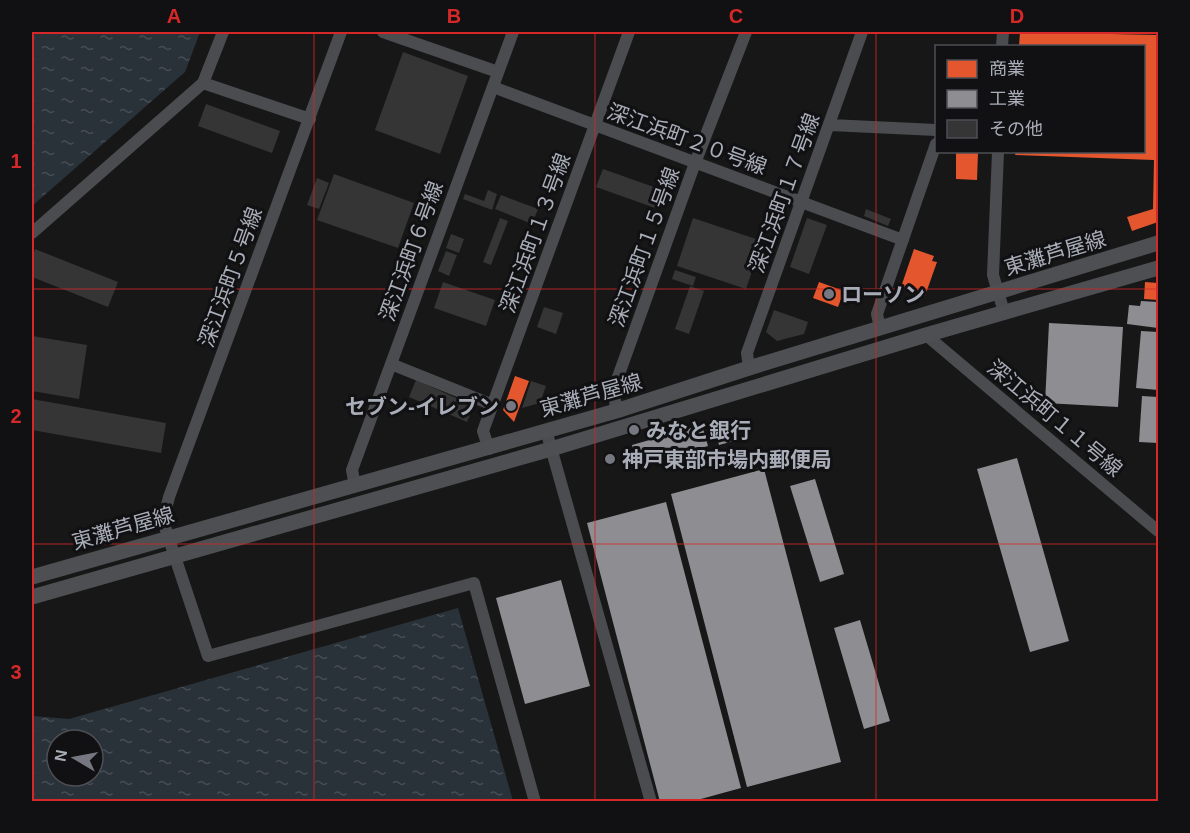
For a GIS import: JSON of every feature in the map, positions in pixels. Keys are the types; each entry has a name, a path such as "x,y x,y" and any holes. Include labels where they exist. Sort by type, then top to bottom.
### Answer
{"main road":[{"name":"東灘芦屋線","path":"32,577 168,537 489,449 1158,243"},
{"name":"東灘芦屋線","path":"32,597 551,449 926,335 1158,268"}],"street":[{"path":"32,233 203,83 223,32"},
{"name":"深江浜町５号線","path":"341,32 169,497 163,521 208,656 474,583 535,801"},
{"path":"383,32 498,72"},
{"name":"深江浜町６号線","path":"355,485 352,470 513,32"},
{"name":"深江浜町１３号線","path":"489,449 483,431 629,32"},
{"name":"深江浜町１５号線","path":"616,411 614,388 694,163 746,32"},
{"name":"深江浜町１７号線","path":"749,368 747,353 862,32"},
{"path":"203,83 310,118"},
{"name":"深江浜町２０号線","path":"492,87 903,240"},
{"path":"830,125 935,130"},
{"path":"880,328 877,314 935,147"},
{"path":"998,153 993,275 1004,312"},
{"name":"深江浜町１１号線","path":"926,335 1158,531"},
{"path":"391,364 493,405"},
{"path":"546,430 651,801"}],"water":[{"path":"32,32 200,32 185,72 32,206"},
{"path":"458,608 513,801 32,801 32,716 69,719"}],"building: 商業":[{"path":"1020,32 1158,35 1158,222 1132,231 1127,217 1153,209 1154,160 1015,155 1016,153 1145,153 1145,45 1019,45"},
{"path":"956,153 978,153 977,180 956,179"},
{"path":"914,249 934,256 932,261 937,262 925,296 908,293 909,290 901,287"},
{"name":"ローソン","path":"819,282 844,291 838,307 813,298"},
{"path":"1145,282 1158,283 1158,300 1144,299"},
{"path":"515,376 529,381 514,422 503,410"}],"building: 工業":[{"path":"1141,301 1158,302 1158,328 1127,324 1129,305 1140,306"},
{"path":"1049,323 1123,327 1118,407 1045,403"},
{"path":"1141,331 1158,332 1158,390 1136,388"},
{"path":"1142,396 1158,397 1158,443 1139,442"},
{"path":"729,423 734,441 719,445 714,427"},
{"path":"702,425 708,446 638,466 632,445"},
{"path":"1017,458 1069,641 1030,652 977,469"},
{"path":"764,469 841,762 747,787 671,494"},
{"path":"815,479 844,574 820,582 790,486"},
{"path":"666,502 741,788 690,802 660,802 587,523"},
{"path":"561,580 590,686 525,704 496,598"},
{"path":"860,620 890,721 864,729 834,628"}],"building: その他":[{"path":"403,52 468,76 440,154 375,130"},
{"path":"206,104 280,131 272,153 198,126"},
{"path":"603,169 665,191 658,209 596,187"},
{"path":"334,174 414,203 398,248 317,220"},
{"path":"317,178 329,183 319,209 307,205"},
{"path":"488,190 497,194 492,210 463,199 465,194 484,201"},
{"path":"501,195 538,209 532,224 495,209"},
{"path":"866,209 891,219 888,226 864,216"},
{"path":"500,218 508,221 491,265 483,262"},
{"path":"693,218 762,241 746,289 677,266"},
{"path":"807,218 827,225 809,274 790,267"},
{"path":"451,234 464,239 459,253 446,248"},
{"path":"35,249 118,282 108,307 32,277 32,259"},
{"path":"446,251 457,255 449,276 438,271"},
{"path":"675,270 696,277 693,286 672,279"},
{"path":"443,282 495,300 486,326 434,308"},
{"path":"690,286 704,291 689,334 675,329"},
{"path":"544,307 563,313 556,334 537,327"},
{"path":"774,310 808,322 804,334 777,341 766,332"},
{"path":"32,336 87,345 79,399 32,391"},
{"path":"416,380 474,406 467,422 409,397"},
{"path":"531,381 546,386 540,403 522,408"},
{"path":"32,399 166,423 161,453 32,430"}],"place":[{"name":"ローソン","path":"829,294"},
{"name":"セブン-イレブン","path":"511,406"},
{"name":"みなと銀行","path":"634,430"},
{"name":"神戸東部市場内郵便局","path":"610,459"}]}
